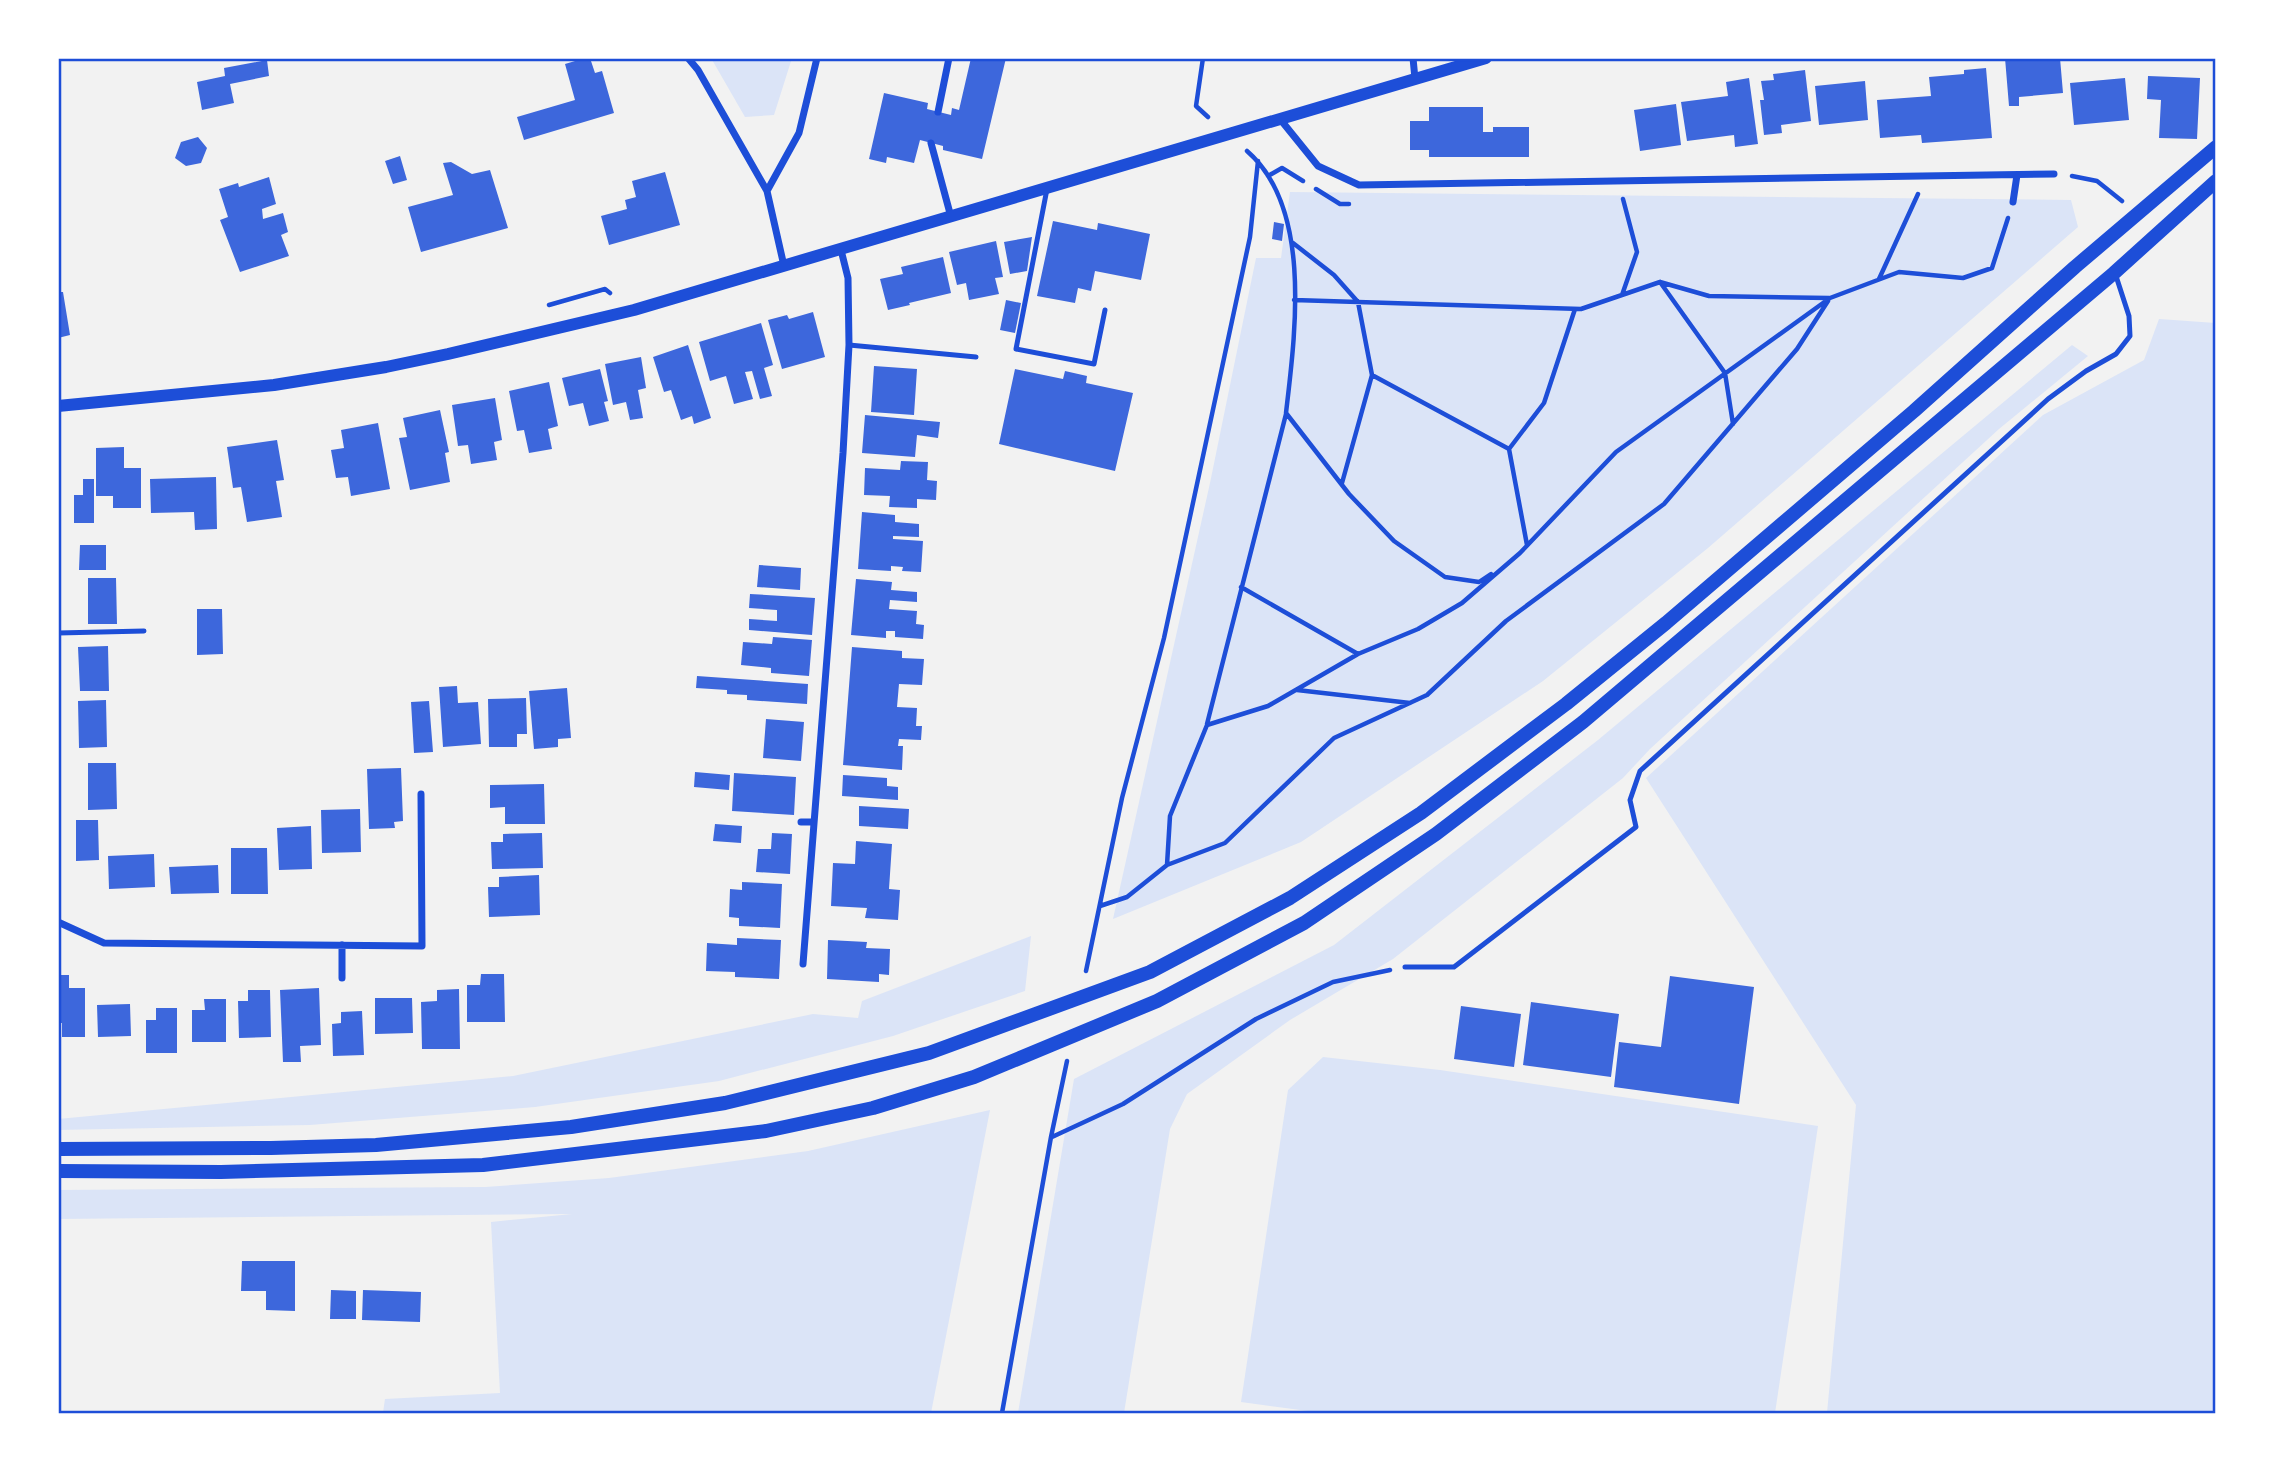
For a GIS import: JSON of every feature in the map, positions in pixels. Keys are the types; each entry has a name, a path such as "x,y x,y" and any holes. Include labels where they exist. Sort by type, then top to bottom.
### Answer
{"main road":[{"path":"58,1149 376,1145 571,1127 724,1103 929,1053 1150,972 1290,898 1421,813 1566,704 1666,623 1914,411 2150,201 2215,149"},
{"path":"58,1171 221,1172 483,1165 766,1131 873,1108 974,1077 1157,1001 1304,923 1436,834 1583,722 2115,273 2216,181"}],"street":[{"path":"688,58 698,70 767,191 784,267"},
{"path":"767,191 799,134 817,58"},
{"path":"938,112 949,58"},
{"path":"1413,58 1415,79"},
{"path":"58,406 274,385 386,367 634,310 1486,58"},
{"path":"1280,118 1318,166 1359,185 2054,174"},
{"path":"931,143 951,217"},
{"path":"2013,202 2017,175"},
{"path":"803,964 849,345 848,278 841,250"},
{"path":"58,922 104,943 422,946 421,794"},
{"path":"801,822 812,822"},
{"path":"342,945 342,978"}],"lane":[{"path":"1048,188 1016,349 1094,364 1105,310"},
{"path":"1405,967 1454,967 1636,827 1630,800 1640,771 2048,399 2086,371 2116,354 2130,336 2129,316 2115,273"},
{"path":"849,345 976,357"},
{"path":"58,633 144,631"}],"path":[{"path":"1196,106 1203,58"},
{"path":"1085,974 1122,798 1164,638 1250,237 1258,161 1268,176 1287,218 1293,242 1295,334 1286,413 1207,725 1170,816 1167,865"},
{"path":"1268,176 1282,168 1340,204"},
{"path":"2054,174 2097,181 2123,202"},
{"path":"2113,211 2137,187 2150,201"},
{"path":"1879,279 1919,191"},
{"path":"1621,295 1637,252 1623,197"},
{"path":"1207,725 1268,706 1358,654 1418,629 1462,603 1520,552 1616,452 1830,298 1899,272 1964,278 1992,268 2013,202"},
{"path":"1293,242 1334,275 1357,302 1372,375 1342,484"},
{"path":"1294,300 1574,310 1660,282 1709,296 1830,298"},
{"path":"1660,282 1725,373 1732,424"},
{"path":"1099,906 1127,897 1167,865 1225,843 1334,738 1427,695 1506,621 1664,504 1797,349 1830,298"},
{"path":"1527,545 1509,449 1544,403 1574,310"},
{"path":"1372,375 1509,449"},
{"path":"1286,413 1342,484 1394,541 1445,577 1479,582 1520,552"},
{"path":"1241,587 1358,654"},
{"path":"1296,690 1410,703"},
{"path":"1051,1137 1123,1104 1256,1019 1333,982 1405,967"},
{"path":"1002,1413 1068,1055"}],"shaded area":[{"path":"711,58 792,58 774,115 745,117"},
{"path":"1290,192 2071,200 2078,227 1708,548 1543,681 1301,842 1113,919 1210,483 1256,258 1281,258"},
{"path":"2159,319 2216,323 2216,1413 1827,1413 1856,1105 1646,778 2043,415 2144,360"},
{"path":"2072,345 2088,356 1999,429 1650,749 1623,778 1393,959 1290,1020 1187,1094 1170,1129 1124,1413 1018,1413 1074,1079 1334,945 1598,740"},
{"path":"1031,936 1025,991 893,1036 719,1081 535,1107 310,1125 58,1130 58,1119 513,1076 813,1014 858,1018 862,1001"},
{"path":"1323,1057 1440,1070 1818,1126 1775,1413 1323,1413 1241,1402 1288,1090"},
{"path":"990,1110 931,1413 383,1413 385,1399 500,1393 491,1222 572,1214 58,1219 58,1190 485,1187 609,1178 808,1151"}],"building":[{"path":"590,58 595,73 602,71 614,113 524,140 517,117 575,100 565,64"},
{"path":"971,58 1006,58 982,159 943,150 943,146 920,140 914,163 887,157 886,163 869,159 884,93 928,103 927,109 951,115 952,108 959,110"},
{"path":"2005,58 2060,58 2063,93 2019,97 2019,106 2009,106"},
{"path":"267,60 269,76 230,84 234,103 202,110 197,82 225,76 224,68"},
{"path":"1986,68 1992,138 1922,143 1921,135 1880,138 1877,100 1931,96 1929,77 1964,74 1964,70"},
{"path":"1805,70 1811,121 1781,125 1782,133 1764,135 1761,81 1774,80 1773,74"},
{"path":"2148,76 2200,78 2197,139 2159,138 2161,100 2147,99"},
{"path":"1749,78 1758,144 1735,147 1734,135 1687,141 1681,102 1728,96 1726,82"},
{"path":"2125,78 2129,120 2074,125 2070,83"},
{"path":"1865,81 1868,120 1819,125 1815,86"},
{"path":"1676,104 1681,145 1640,151 1634,110"},
{"path":"1429,107 1483,107 1483,132 1493,132 1493,127 1529,127 1529,157 1429,157 1429,150 1410,150 1410,121 1429,121"},
{"path":"198,137 207,148 201,163 186,166 175,158 181,142"},
{"path":"400,156 407,180 393,184 385,161"},
{"path":"451,162 472,174 490,170 508,228 421,252 408,207 453,195 443,163"},
{"path":"665,172 680,225 609,245 601,216 627,209 625,200 636,197 632,181"},
{"path":"269,177 276,204 262,209 263,219 283,213 288,232 281,235 289,256 240,272 220,220 228,217 219,189 238,183 239,187"},
{"path":"1053,221 1097,230 1098,223 1150,234 1141,280 1095,271 1091,291 1078,288 1075,303 1037,296"},
{"path":"1274,222 1284,224 1282,241 1272,239"},
{"path":"1032,237 1027,271 1010,274 1004,242"},
{"path":"996,241 1003,277 995,278 999,294 969,300 966,283 957,285 949,252"},
{"path":"943,257 951,293 888,310 880,279 903,274 901,267"},
{"path":"58,292 63,292 70,335 58,338"},
{"path":"1006,300 1021,303 1015,333 1000,330"},
{"path":"813,312 825,357 782,369 768,320 787,315 789,319"},
{"path":"761,323 773,365 764,368 772,396 760,399 752,371 745,372 753,399 734,404 726,376 710,381 699,342"},
{"path":"688,345 711,418 694,424 692,416 681,420 671,390 664,392 653,357"},
{"path":"641,357 646,388 638,390 643,418 630,420 626,402 613,405 605,364"},
{"path":"874,366 917,369 914,415 871,412"},
{"path":"600,369 608,401 604,402 609,421 589,426 583,403 569,406 562,378"},
{"path":"1015,369 1063,379 1065,371 1087,376 1086,383 1133,393 1115,471 999,444"},
{"path":"549,382 558,426 548,429 552,449 529,453 524,430 517,431 509,391"},
{"path":"495,398 502,440 494,442 497,460 471,464 468,445 458,446 452,405"},
{"path":"440,410 449,452 445,453 450,482 410,490 399,438 407,437 403,418"},
{"path":"865,415 940,422 938,438 917,435 915,457 862,453"},
{"path":"378,423 390,489 351,496 348,477 336,478 331,450 344,448 341,430"},
{"path":"277,440 284,480 276,481 282,517 247,522 241,487 233,488 227,447"},
{"path":"124,447 124,468 141,468 141,508 113,508 113,496 96,496 96,448"},
{"path":"901,461 928,462 927,480 937,481 936,500 917,499 917,508 889,507 890,496 864,495 865,468 900,470"},
{"path":"216,477 217,529 195,530 194,512 151,513 150,479"},
{"path":"83,479 94,479 94,523 74,523 74,495 83,495"},
{"path":"862,512 895,515 895,522 919,524 919,537 893,536 893,539 923,541 921,572 902,571 903,567 891,566 891,571 858,569"},
{"path":"80,545 106,545 106,570 79,570"},
{"path":"759,565 801,568 800,590 757,587"},
{"path":"88,578 116,578 117,624 88,624"},
{"path":"856,579 892,582 891,590 917,592 917,602 890,600 889,609 917,611 916,624 924,625 923,639 895,637 895,631 886,631 886,638 851,635"},
{"path":"750,594 815,598 812,635 749,630 749,619 777,621 777,610 749,608"},
{"path":"197,609 222,609 223,654 197,655"},
{"path":"773,637 812,640 809,676 771,673 771,668 741,665 743,642 772,644"},
{"path":"108,646 109,691 80,691 78,647"},
{"path":"852,647 902,651 902,658 924,659 922,685 899,684 897,707 917,708 916,726 922,726 921,740 899,739 898,746 903,746 902,770 843,765"},
{"path":"697,676 808,684 807,704 747,700 747,695 727,694 727,690 696,688"},
{"path":"457,686 458,703 478,702 481,744 443,747 439,687"},
{"path":"567,688 571,738 558,739 558,747 534,749 529,691"},
{"path":"526,698 527,734 517,734 517,747 489,747 488,699"},
{"path":"106,700 107,747 79,748 78,701"},
{"path":"429,701 433,752 414,753 411,702"},
{"path":"766,719 804,722 801,761 763,758"},
{"path":"88,763 116,763 117,809 88,810"},
{"path":"401,768 403,821 394,822 395,828 369,829 367,769"},
{"path":"695,772 730,775 729,790 694,787"},
{"path":"734,773 796,777 794,815 732,811"},
{"path":"843,775 887,778 887,786 898,787 898,800 842,796"},
{"path":"544,784 545,824 505,824 505,807 490,808 490,785"},
{"path":"859,806 909,809 908,829 859,826"},
{"path":"360,809 361,852 322,853 321,810"},
{"path":"76,820 98,820 99,860 76,861"},
{"path":"715,824 742,826 741,843 713,841"},
{"path":"311,826 312,869 279,870 277,828"},
{"path":"542,833 543,868 492,869 491,842 503,842 503,834"},
{"path":"772,833 792,834 790,874 756,872 758,849 771,849"},
{"path":"856,841 892,844 889,889 900,890 898,920 865,918 867,908 831,906 833,863 855,864"},
{"path":"231,848 267,848 268,894 231,894"},
{"path":"154,854 155,887 109,889 108,856"},
{"path":"218,865 219,893 171,894 169,867"},
{"path":"539,875 540,915 489,917 488,887 499,887 499,877"},
{"path":"742,882 782,884 780,928 739,926 739,918 729,917 730,889 742,890"},
{"path":"737,938 781,940 779,979 735,977 735,972 706,971 707,943 737,945"},
{"path":"828,940 867,942 866,948 890,949 889,975 879,974 879,982 827,979"},
{"path":"481,974 504,974 505,1022 467,1022 467,985 480,985"},
{"path":"58,975 69,975 69,988 85,988 85,1037 62,1037 62,1023 58,1023"},
{"path":"1670,976 1754,987 1739,1104 1614,1087 1619,1042 1661,1047"},
{"path":"319,988 321,1045 300,1046 301,1062 283,1062 280,990"},
{"path":"459,989 460,1049 422,1049 421,1002 437,1001 437,990"},
{"path":"248,990 270,990 271,1037 239,1038 238,1001 248,1001"},
{"path":"375,998 412,998 413,1033 375,1034"},
{"path":"204,999 226,999 226,1042 192,1042 192,1010 205,1010"},
{"path":"1531,1002 1619,1014 1611,1077 1523,1065"},
{"path":"130,1004 131,1036 98,1037 97,1005"},
{"path":"1461,1006 1521,1014 1514,1067 1454,1059"},
{"path":"156,1008 177,1008 177,1053 146,1053 146,1020 156,1020"},
{"path":"362,1011 364,1055 333,1056 332,1024 341,1023 341,1012"},
{"path":"242,1261 295,1261 295,1311 266,1310 266,1291 241,1291"},
{"path":"331,1290 356,1291 356,1319 330,1319"},
{"path":"363,1290 421,1292 420,1322 362,1320"}]}
